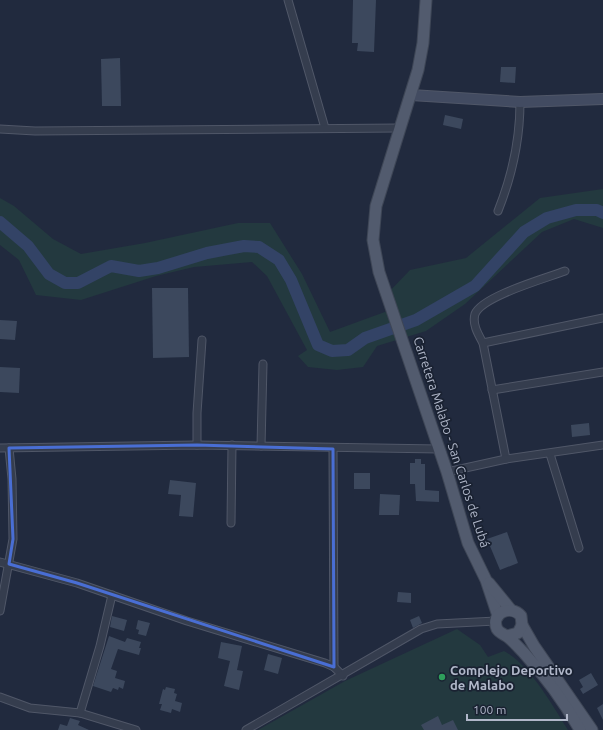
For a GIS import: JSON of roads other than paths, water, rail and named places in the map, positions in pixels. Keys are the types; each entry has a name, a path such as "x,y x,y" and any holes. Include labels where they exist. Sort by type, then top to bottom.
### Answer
{"main road":[{"path":"399,128 411,95 423,43 426,0"},
{"name":"Carretera Malabo - San Carlos de Lubá","path":"399,128 376,206 374,228 376,256 447,472 468,543 486,580 497,619"},
{"name":"Carretera Malabo - San Carlos de Lubá","path":"486,580 511,610"},
{"path":"580,730 534,665 508,636 500,632 497,619 505,610 511,610 519,614 522,625 538,652 592,730"},
{"path":"508,636 518,633 522,625"}],"street":[{"path":"288,0 325,128"},
{"path":"411,95 520,102 603,99"},
{"path":"498,211 508,186 515,154 520,125 520,102"},
{"path":"0,130 399,128"},
{"path":"506,459 483,343 476,330 474,320 475,314 478,309 501,294 565,271"},
{"path":"483,343 603,318"},
{"path":"197,445 197,413 202,340"},
{"path":"261,446 263,364"},
{"path":"492,390 603,372"},
{"path":"0,448 232,445 439,449"},
{"path":"231,523 232,445"},
{"path":"447,472 506,459 550,454 603,445"},
{"path":"0,611 13,539 12,479 9,448"},
{"path":"333,448 334,667"},
{"path":"550,454 579,548"},
{"path":"0,562 112,595 188,621 325,663 334,667 343,676"},
{"path":"80,713 100,646 112,595"},
{"path":"246,730 430,626 497,619"},
{"path":"0,697 30,708 80,713 136,730"}],"waterway":[{"path":"0,222 28,246 49,274 65,283 78,283 111,266 139,271 158,268 207,253 244,246 259,247 279,260 291,280 318,345 332,351 348,350 365,338 416,320 475,286 524,232 547,218 576,210 597,210 603,213"}],"place":[{"name":"Complejo Deportivo de Malabo","path":"442,677"}]}
